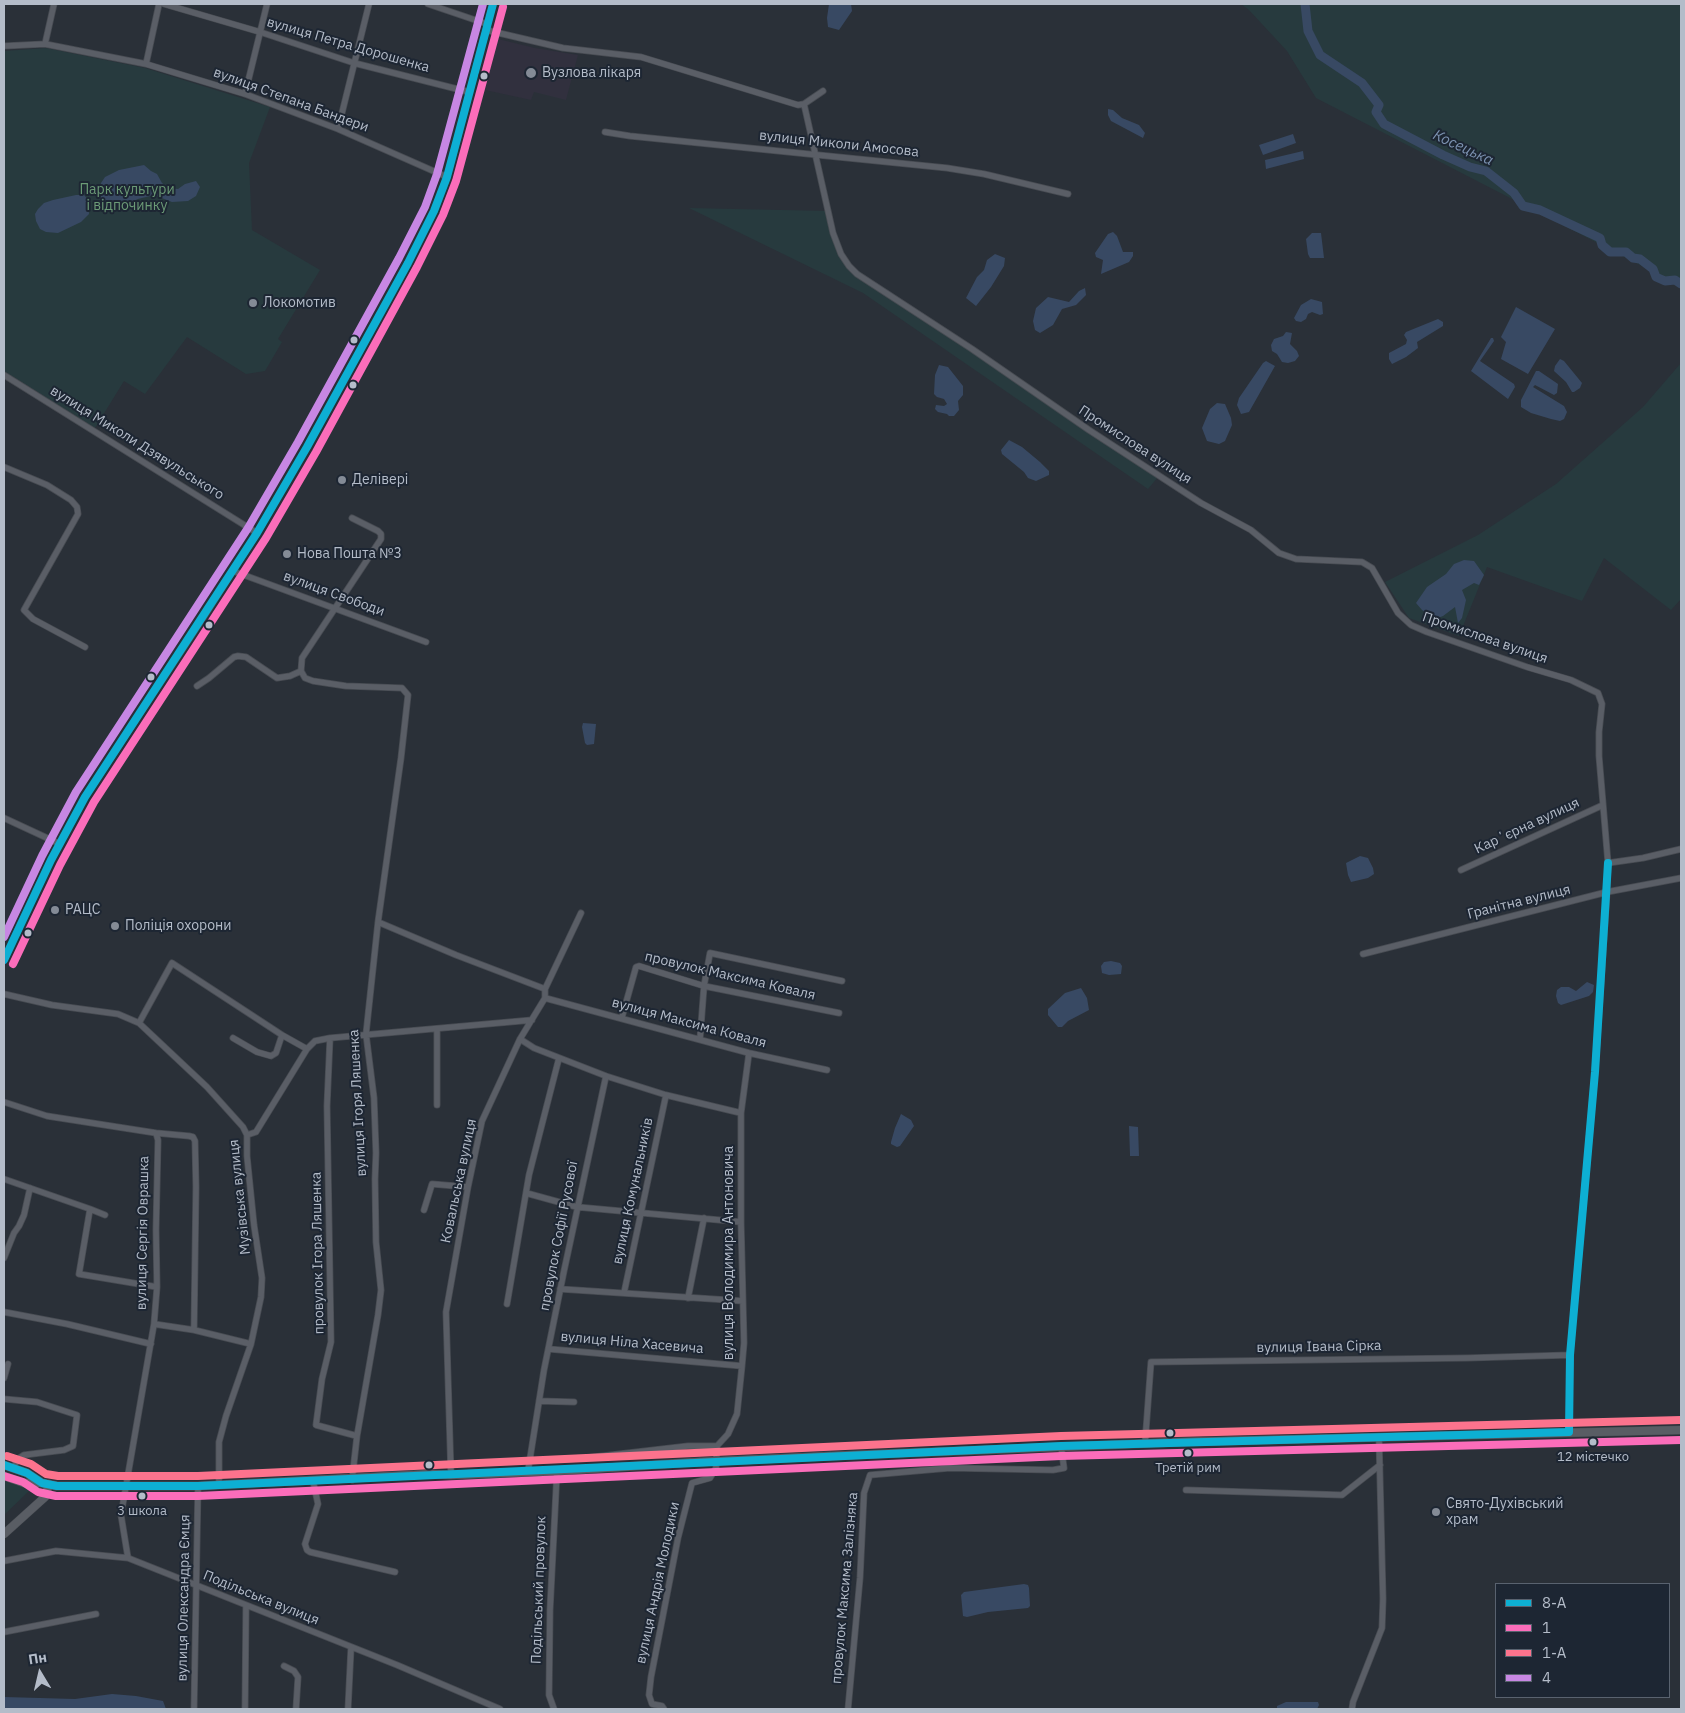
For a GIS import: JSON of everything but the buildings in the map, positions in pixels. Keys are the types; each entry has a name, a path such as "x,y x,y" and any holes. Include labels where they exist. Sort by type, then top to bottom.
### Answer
{"main road":[{"path":"4,1476 24,1483 57,1486 198,1486 1061,1446 1681,1430"},
{"path":"4,1465 27,1473 46,1484"},
{"path":"4,1534 45,1497 46,1484"}],"street":[{"path":"46,44 54,4"},
{"path":"146,64 159,4"},
{"name":"вулиця Петра Дорошенка","path":"164,4 354,62 468,92"},
{"path":"244,94 267,4"},
{"path":"338,129 369,4"},
{"path":"428,4 486,27 563,48 641,57 798,105 804,104 823,90"},
{"path":"4,960 60,844 96,778 204,618 257,534 408,263 434,212 447,177 468,92 493,4"},
{"name":"вулиця Степана Бандери","path":"4,46 46,44 146,64 244,94 338,129 447,177"},
{"name":"Промислова вулиця","path":"804,104 833,233 841,254 857,274 972,349 1110,444 1201,502 1251,530 1279,553 1296,559 1362,562 1372,568 1398,613 1411,625 1518,664 1571,680 1598,693 1602,704 1599,732 1608,863 1607,892 1595,1072 1570,1355 1569,1432"},
{"name":"вулиця Миколи Амосова","path":"605,132 947,168 984,174 1068,194"},
{"name":"вулиця Миколи Дзявульського","path":"4,375 257,534"},
{"path":"4,467 47,485 71,500 77,507 78,514 24,610 33,619 85,647"},
{"path":"197,686 234,657 238,656 246,657 278,678 290,676 301,670 302,658 381,539 378,531 352,518"},
{"name":"вулиця Свободи","path":"233,571 426,642"},
{"name":"вулиця Ігоря Ляшенка","path":"301,670 305,678 313,681 346,686 402,688 408,695 378,922 366,1034 374,1098 376,1242 381,1290 357,1436 352,1480"},
{"name":"Карʼєрна вулиця","path":"1462,870 1603,805"},
{"path":"4,818 60,844"},
{"path":"1608,863 1643,858 1681,849"},
{"name":"Гранітна вулиця","path":"1363,954 1607,892 1681,878"},
{"path":"545,998 545,989 581,914"},
{"path":"378,922 456,955 545,989"},
{"path":"700,1039 704,986 710,953 842,981"},
{"path":"139,1023 172,963 282,1035 307,1049"},
{"name":"провулок Максима Коваля","path":"622,1017 638,966 704,986 839,1013"},
{"name":"Музівська вулиця","path":"4,994 52,1005 118,1014 139,1023 207,1087 243,1127 247,1135 247,1156 254,1225 262,1278 260,1307 251,1344 219,1442 219,1485"},
{"name":"вулиця Максима Коваля","path":"545,998 622,1017 749,1053 827,1070"},
{"name":"Ковальська вулиця","path":"451,1475 446,1312 468,1187 482,1122 520,1039 545,998"},
{"path":"247,1135 256,1132 307,1049 316,1041 366,1034 532,1020"},
{"path":"437,1105 438,1029"},
{"path":"233,1038 257,1052 271,1056 276,1053 282,1035"},
{"name":"провулок Ігора Ляшенка","path":"330,1038 327,1113 332,1342 322,1379 316,1425 357,1436"},
{"path":"520,1039 534,1048 606,1076 666,1094 741,1113"},
{"name":"вулиця Володимира Антоновича","path":"717,1446 728,1434 737,1414 744,1343 741,1113 749,1053"},
{"path":"507,1304 529,1175 559,1058"},
{"name":"провулок Софії Русової","path":"528,1471 560,1289 606,1076"},
{"name":"вулиця Комунальників","path":"624,1293 666,1094"},
{"path":"4,1102 47,1116 156,1133 189,1136 195,1141 194,1330"},
{"name":"вулиця Сергія Оврашка","path":"128,1558 121,1515 151,1344 157,1287 158,1140 156,1133"},
{"path":"4,1179 105,1215"},
{"path":"424,1210 432,1184 468,1187"},
{"path":"4,1258 24,1215 30,1188"},
{"path":"526,1193 577,1207 741,1222"},
{"path":"90,1209 79,1274 157,1287"},
{"path":"688,1298 704,1218"},
{"path":"560,1289 743,1301"},
{"path":"4,1312 67,1324 151,1344"},
{"path":"154,1324 194,1330 251,1344"},
{"name":"вулиця Ніла Хасевича","path":"549,1349 742,1366"},
{"name":"вулиця Івана Сірка","path":"1145,1444 1151,1362 1570,1355"},
{"path":"4,1378 8,1364"},
{"path":"4,1399 37,1402 77,1415 73,1446 64,1450 20,1456 12,1468"},
{"path":"539,1401 574,1402"},
{"path":"1352,1709 1352,1702 1382,1628 1379,1438"},
{"path":"530,1461 585,1458 688,1446 717,1446"},
{"name":"вулиця Андрія Молодики","path":"664,1709 662,1706 652,1704 649,1695 678,1538 692,1483 710,1478 716,1468 717,1446"},
{"name":"провулок Максима Залізняка","path":"848,1709 860,1578 864,1493 870,1475 950,1468 1052,1470 1064,1468 1061,1446"},
{"path":"1186,1490 1342,1495 1380,1465"},
{"name":"Подільський провулок","path":"554,1709 549,1695 550,1610 557,1470"},
{"path":"313,1481 318,1504 305,1544 307,1550 395,1572"},
{"name":"вулиця Олександра Ємця","path":"194,1709 198,1486"},
{"name":"Подільська вулиця","path":"4,1561 56,1552 128,1558 397,1665 500,1709"},
{"path":"245,1709 246,1606"},
{"path":"4,1632 96,1614"},
{"path":"348,1709 351,1648"},
{"path":"284,1666 298,1677 296,1709"}],"shaded area":[{"name":"Вузлова лікаря","path":"498,39 535,48 578,55 566,100 534,92 531,100 485,90"}],"green space":[{"path":"1241,4 1681,4 1681,286 1316,98 1287,51 1249,10"},
{"name":"Парк культури і відпочинку","path":"46,48 145,68 270,107 249,163 252,230 320,270 278,339 282,342 265,371 246,374 187,337 145,394 124,381 95,428 4,371 4,51"},
{"path":"689,208 828,211 833,233 849,266 1158,477 1148,489 863,293"},
{"path":"1681,363 1681,599 1671,610 1604,558 1582,601 1487,567 1459,636 1409,618 1385,582 1478,535 1556,484 1643,407"},
{"path":"4,1481 30,1490 4,1515"}],"water":[{"path":"829,4 851,4 852,11 839,30 828,27"},
{"path":"1108,109 1113,110 1122,118 1139,125 1145,133 1143,138 1111,121"},
{"path":"1293,134 1296,143 1263,155 1259,145"},
{"path":"1303,151 1304,159 1266,169 1265,160"},
{"path":"144,165 157,174 162,183 168,188 178,189 185,184 196,181 200,187 196,196 188,201 172,202 154,195 138,199 121,207 114,205 110,208 101,199 99,194 101,183 105,177 119,170"},
{"path":"76,195 84,195 88,200 89,214 81,222 58,233 46,232 40,229 35,214 44,203"},
{"path":"1113,232 1117,236 1123,252 1133,252 1133,256 1129,262 1101,274 1103,260 1096,257 1095,253 1108,234"},
{"path":"1312,233 1321,233 1324,258 1310,258 1308,254 1306,239"},
{"path":"995,254 1005,258 1004,266 976,306 966,298 977,277 984,270 987,260"},
{"path":"1085,288 1086,295 1076,305 1062,309 1053,325 1040,333 1035,330 1033,321 1036,308 1048,297 1069,302 1079,291"},
{"path":"1311,299 1322,302 1323,314 1320,315 1312,312 1301,322 1296,321 1294,318 1301,305"},
{"path":"1516,307 1555,329 1528,374 1501,359 1506,342 1501,337"},
{"path":"1438,319 1443,322 1443,326 1417,342 1418,348 1406,357 1392,364 1389,359 1389,353 1406,344 1407,340 1404,335 1406,332"},
{"path":"1286,332 1292,333 1290,344 1299,356 1295,361 1288,363 1282,362 1277,354 1272,351 1271,345 1274,339 1283,336"},
{"path":"1491,338 1494,341 1480,361 1514,384 1515,387 1508,399 1471,371"},
{"path":"1560,359 1564,361 1582,383 1580,388 1574,392 1554,371"},
{"path":"1266,361 1275,366 1249,412 1241,414 1237,405 1239,398"},
{"path":"939,365 948,367 963,386 963,395 958,401 959,410 954,416 938,412 935,409 936,405 944,406 947,404 944,399 934,394 935,375"},
{"path":"1536,371 1539,371 1558,384 1557,393 1554,395 1535,385 1533,387 1564,406 1567,412 1564,419 1560,421 1551,419 1531,413 1521,407 1521,400"},
{"path":"1217,403 1225,404 1232,425 1225,441 1219,444 1207,441 1202,428 1210,409"},
{"path":"1009,440 1022,447 1040,462 1049,471 1049,475 1036,481 1028,478 1024,472 1002,454 1001,450"},
{"path":"1464,560 1474,561 1484,575 1479,585 1474,583 1462,590 1466,600 1462,618 1458,623 1455,607 1443,616 1435,619 1416,603 1427,587 1446,574 1454,564"},
{"path":"583,723 596,724 594,744 587,745 585,743"},
{"path":"1360,856 1368,858 1374,874 1368,878 1351,882 1346,863"},
{"path":"1104,962 1120,963 1122,966 1121,974 1109,975 1102,973 1101,966"},
{"path":"1587,982 1594,985 1593,992 1589,996 1561,1005 1558,1003 1557,990 1561,987 1569,987 1576,991"},
{"path":"1081,988 1087,998 1089,1010 1068,1021 1062,1027 1058,1027 1048,1015 1048,1009 1065,993"},
{"path":"901,1114 911,1120 914,1126 900,1146 897,1147 891,1144 891,1142"},
{"path":"1129,1126 1138,1127 1139,1156 1130,1156"},
{"path":"1028,1585 1029,1588 1030,1606 1028,1608 963,1616 961,1595 964,1592"},
{"path":"112,1694 163,1701 166,1709 4,1709 4,1697 75,1699"},
{"path":"1286,1702 1318,1702 1319,1705 1317,1709 1277,1709 1277,1706"}],"waterway":[{"name":"Косецька","path":"1305,4 1308,31 1320,55 1362,83 1379,105 1376,112 1384,124 1443,155 1470,167 1486,171 1514,193 1523,206 1540,210 1600,238 1602,245 1610,252 1626,252 1633,258 1640,259 1653,269 1656,277 1665,281 1675,280 1681,284"}],"transit line":[{"name":"4","path":"4,937 42,856 76,792 248,528 298,442 399,258 425,207 437,174 483,4"},
{"name":"8-А","path":"4,960 51,860 85,797 257,533 307,447 408,263 434,211 447,177 493,4"},
{"name":"1","path":"13,964 60,865 94,802 266,538 316,452 417,267 443,215 456,181 503,7"},
{"name":"8-А","path":"1569,1432 1570,1355 1595,1072 1608,863"},
{"name":"1-А","path":"7,1456 31,1464 46,1474 58,1476 198,1476 1061,1436 1681,1420"},
{"name":"8-А","path":"4,1465 27,1473 42,1483 57,1486 198,1486 1061,1446 1569,1432"},
{"name":"1","path":"4,1476 23,1482 38,1492 56,1496 198,1496 1061,1456 1681,1440"}],"place":[{"name":"Вузлова лікаря","path":"531,73"},
{"name":"Локомотив","path":"253,303"},
{"name":"Делівері","path":"342,480"},
{"name":"Нова Пошта №3","path":"287,554"},
{"name":"РАЦС","path":"55,910"},
{"name":"Поліція охорони","path":"115,926"},
{"name":"12 містечко","path":"1593,1442"},
{"name":"Третій рим","path":"1188,1453"},
{"name":"3 школа","path":"142,1496"},
{"name":"Свято-Духівський храм","path":"1436,1512"}]}
